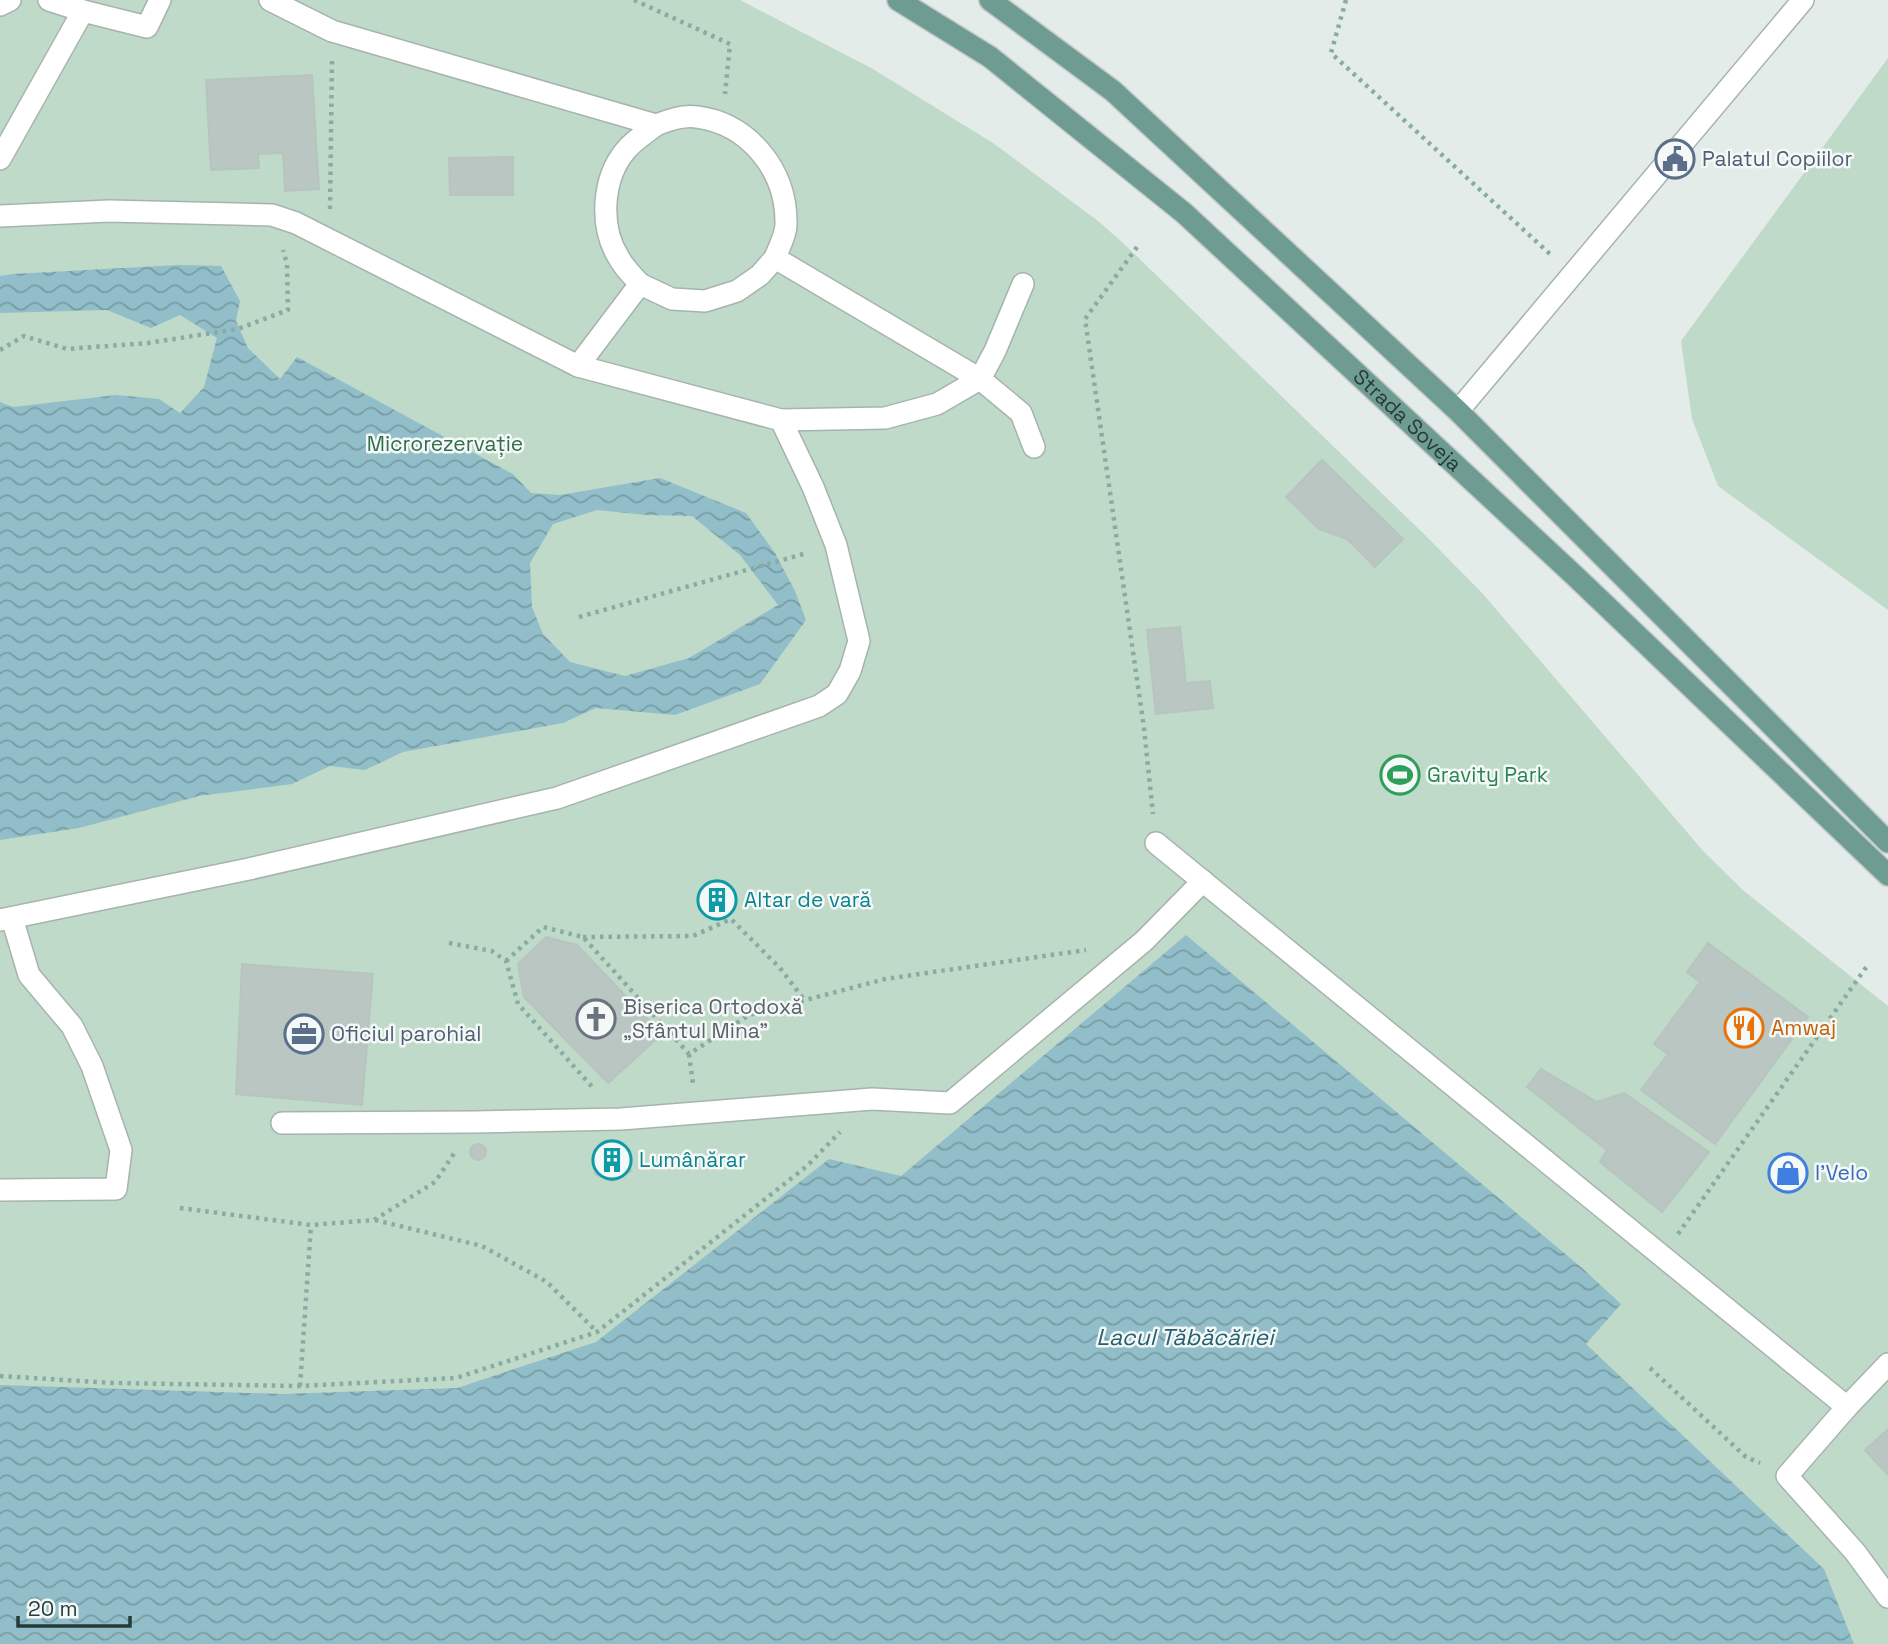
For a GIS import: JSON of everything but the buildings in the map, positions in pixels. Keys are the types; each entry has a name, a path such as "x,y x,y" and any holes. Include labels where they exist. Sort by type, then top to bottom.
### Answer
{"main road":[{"name":"Strada Soveja","path":"898,0 990,57 1184,213 1574,576 1888,875"},
{"name":"Strada Soveja","path":"990,0 1113,91 1458,411 1888,842"}],"street":[{"path":"0,5 10,0"},
{"path":"49,0 147,27 160,0"},
{"path":"270,0 332,31 656,125"},
{"path":"1458,411 1803,0"},
{"path":"0,159 83,11"},
{"path":"696,116 722,123 751,141 773,167 784,196 787,225 775,258 760,275 737,291 705,301 672,299 640,284 618,258 604,209 610,179 626,150 656,125 672,119 696,116"},
{"path":"0,216 109,211 272,215 296,223 578,366 781,419 885,418 937,404 980,379 995,351 1023,284"},
{"path":"775,258 980,379 1021,413 1034,447"},
{"path":"578,366 640,284"},
{"path":"0,1190 116,1189 121,1150 92,1066 72,1026 29,975 6,919 249,869 556,798 819,706 837,694 850,671 859,641 836,545 781,419"},
{"path":"1156,843 1847,1407"},
{"path":"282,1123 621,1119 872,1099 950,1103 1144,941 1203,881"},
{"path":"1888,1364 1787,1476 1855,1552 1888,1597"}],"path":[{"path":"634,0 730,44 722,123"},
{"path":"1346,0 1331,53 1573,274"},
{"path":"330,241 332,31"},
{"path":"0,350 24,336 67,349 148,343 238,329 288,310 288,264 272,215"},
{"path":"1137,247 1085,319 1144,728 1156,843"},
{"path":"579,617 786,559"},
{"path":"506,961 543,927 583,937 693,936 731,919 780,968 805,1001"},
{"path":"583,937 689,1054 749,1015 885,979 1089,949"},
{"path":"449,943 492,951 506,961 518,1004 621,1119"},
{"path":"1662,1256 1867,966"},
{"path":"0,1376 113,1383 300,1386 456,1378 597,1332 807,1166 872,1099"},
{"path":"374,1220 435,1182 475,1122"},
{"path":"180,1208 311,1224 374,1220 482,1246 547,1282 597,1332"},
{"path":"300,1386 311,1224"},
{"path":"1650,1368 1746,1457 1787,1476"}],"green space":[{"name":"Microrezervație","path":"0,0 740,0 873,69 993,143 1098,221 1483,594 1704,852 1744,891 1888,1006 1888,1644 0,1644"},
{"path":"1888,58 1888,610 1718,486 1692,419 1681,341"}],"water":[{"path":"178,265 221,266 240,301 236,321 248,348 280,379 297,357 513,474 531,493 560,495 660,478 746,513 775,553 795,591 806,620 760,684 675,715 596,708 563,723 403,752 365,770 330,766 292,784 199,796 79,828 0,840 0,402 13,407 116,395 159,399 180,413 204,387 217,338 180,315 151,328 107,310 0,313 0,276","holes":["597,510 692,516 740,555 778,605 689,658 625,676 570,662 543,634 532,607 530,563 553,524"]},
{"name":"Lacul Tăbăcăriei","path":"1186,935 1582,1268 1621,1304 1586,1344 1824,1569 1854,1644 0,1644 0,1385 282,1394 457,1388 596,1342 829,1159 901,1176"}],"place":[{"name":"Palatul Copiilor","path":"1675,159"},
{"name":"Gravity Park","path":"1400,775"},
{"name":"Altar de vară","path":"717,900"},
{"name":"Biserica Ortodoxă „Sfântul Mina”","path":"596,1019"},
{"name":"Amwaj","path":"1744,1028"},
{"name":"Oficiul parohial","path":"304,1034"},
{"name":"Lumânărar","path":"612,1160"},
{"name":"I'Velo","path":"1788,1173"}]}
